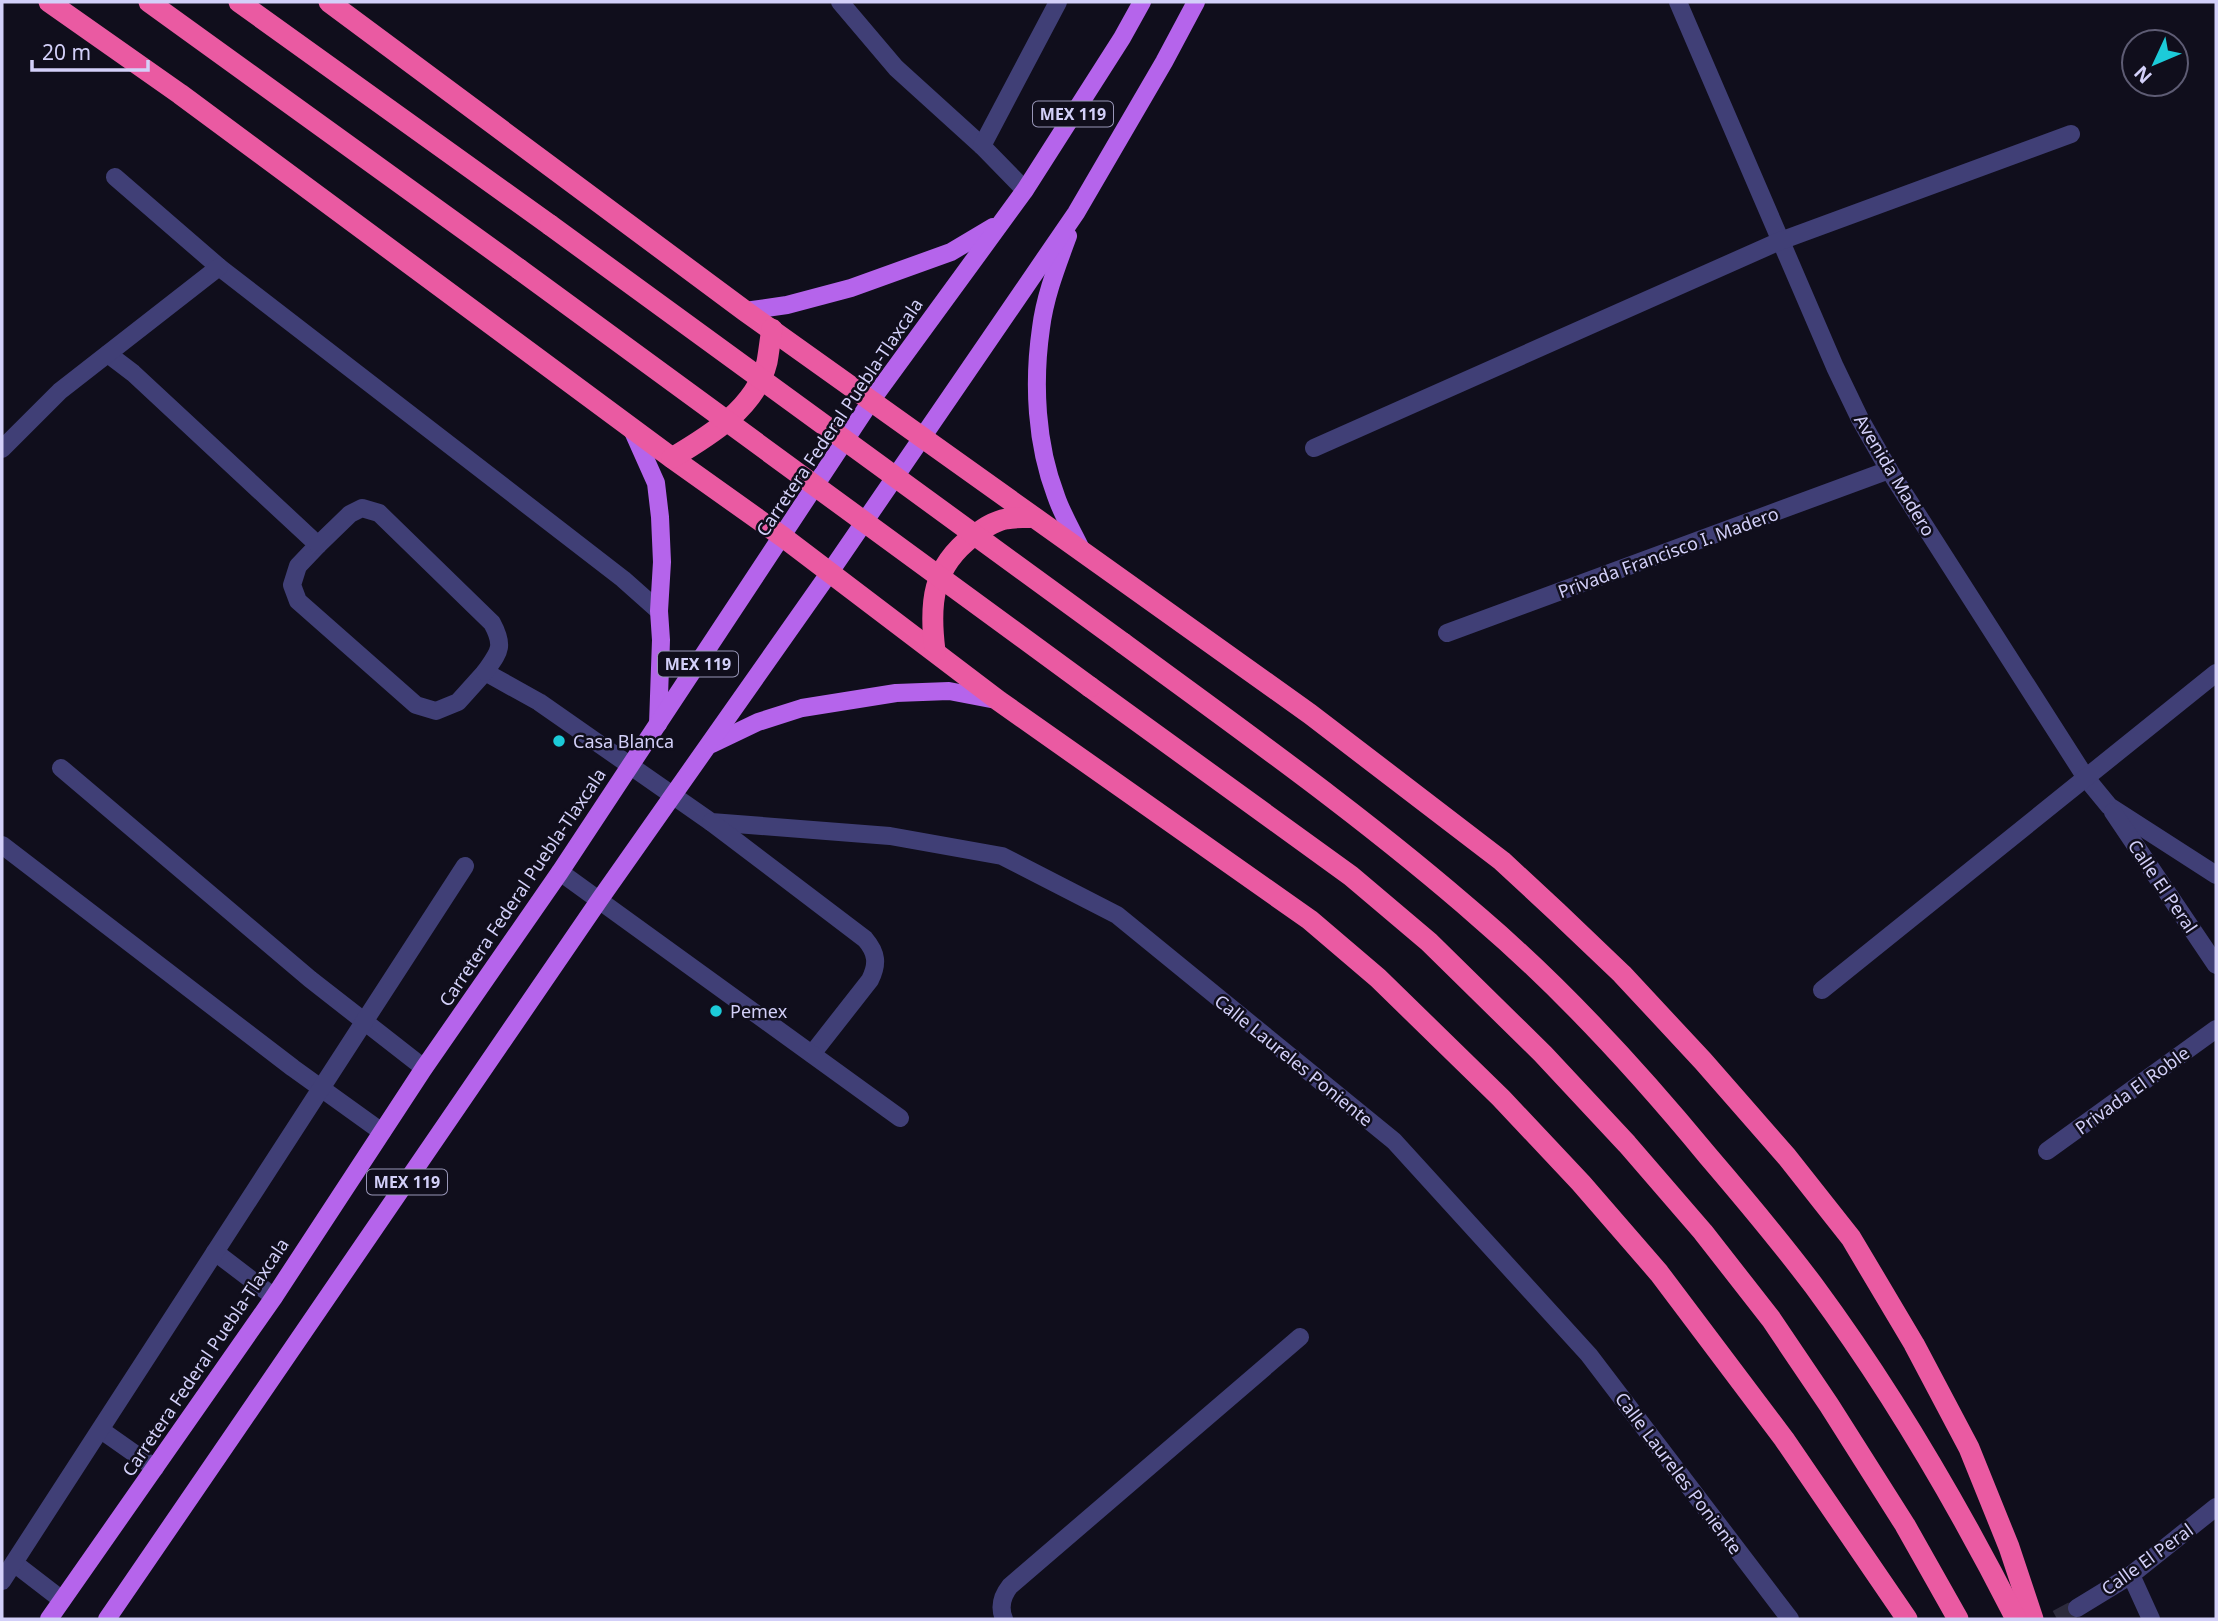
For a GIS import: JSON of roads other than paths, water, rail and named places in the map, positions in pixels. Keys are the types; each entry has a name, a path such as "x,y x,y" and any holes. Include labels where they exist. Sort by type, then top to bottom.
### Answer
{"highway":[{"path":"49,2 191,102 783,537 999,701 1310,920 1378,978 1501,1098 1581,1183 1659,1273 1784,1440 1907,1619"},
{"path":"149,2 1351,876 1429,942 1543,1054 1627,1144 1703,1232 1771,1319 1898,1514 1958,1619"},
{"path":"239,2 1123,643 1378,832 1483,920 1582,1014 1669,1109 1814,1286 1873,1373 1948,1495 2016,1619"},
{"path":"330,2 745,311 1310,714 1502,861 1622,974 1787,1157 1851,1238 1914,1344 1969,1448 2010,1548 2033,1619"},
{"path":"672,458 714,433 736,413 766,365 772,329"},
{"path":"935,651 933,597 937,580 949,559 965,542 987,526 1007,519 1033,517"}],"main road":[{"name":"Carretera Federal Puebla-Tlaxcala","path":"49,1619 274,1297 424,1068 560,872 872,401 1025,190 1142,2"},
{"name":"MEX 119","path":"107,1619 600,899 830,572 1076,213 1196,2"},
{"path":"1076,213 1051,283 1043,316 1037,387 1042,446 1056,497 1081,549"},
{"path":"745,311 810,300 863,284 951,252 999,224"},
{"path":"631,427 656,483 661,528 658,724"},
{"path":"709,746 758,722 803,708 896,693 949,691 999,701"}],"street":[{"path":"839,2 896,68 982,146 1025,190"},
{"path":"982,146 1058,2"},
{"name":"Avenida Madero","path":"1678,2 1835,368 1889,470 2086,778 2109,806 2216,875"},
{"path":"1314,448 1780,241 2071,134"},
{"path":"115,177 219,267 623,579 659,611"},
{"path":"2,449 60,391 219,267"},
{"path":"108,354 133,373 318,545"},
{"name":"Privada Francisco I. Madero","path":"1447,633 1889,470"},
{"path":"362,508 379,513 492,624 499,636 500,650 485,672 458,702 436,711 416,705 298,601 292,585 298,566 350,514 362,508"},
{"name":"Calle Laureles Poniente","path":"485,672 538,702 711,822 890,836 1002,856 1117,915 1394,1141 1589,1355 1790,1619"},
{"path":"1822,990 2216,673"},
{"path":"61,768 310,979 424,1068"},
{"name":"Calle El Peral","path":"2109,806 2216,965"},
{"path":"711,822 865,939 872,948 876,959 870,980 812,1054"},
{"path":"2,845 293,1068 382,1132"},
{"path":"2,1581 465,866"},
{"path":"560,872 900,1118"},
{"name":"Privada El Roble","path":"2047,1151 2216,1029"},
{"path":"215,1252 274,1297"},
{"path":"1004,1619 1002,1603 1010,1586 1300,1337"},
{"path":"101,1430 155,1468"},
{"name":"Calle El Peral","path":"2077,1608 2130,1575 2216,1507"},
{"path":"13,1563 62,1600"},
{"path":"2130,1575 2151,1619"}],"tunnel":[{"path":"2057,1619 2077,1608"}],"place":[{"name":"Casa Blanca","path":"559,741"},
{"name":"Pemex","path":"716,1011"}]}
